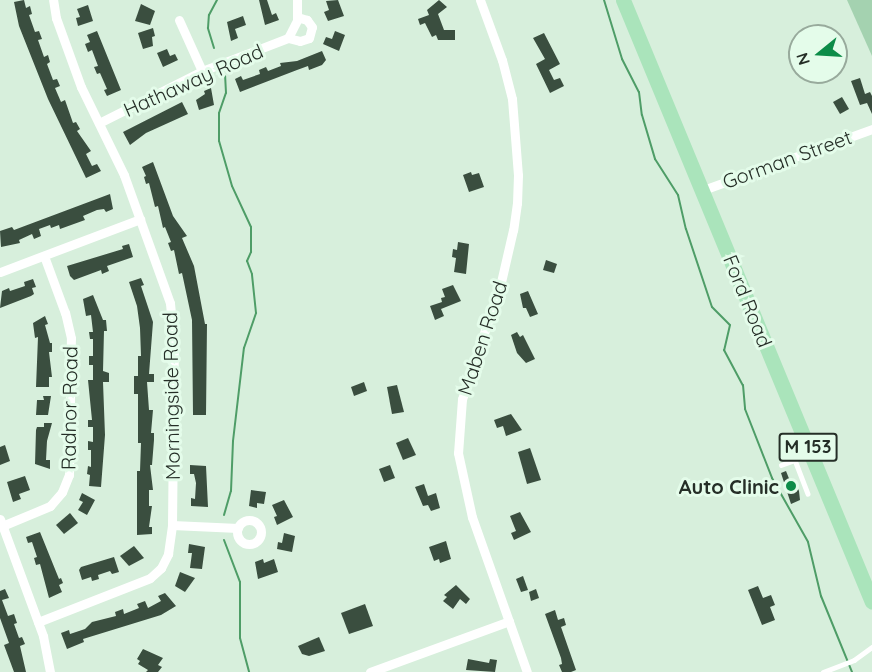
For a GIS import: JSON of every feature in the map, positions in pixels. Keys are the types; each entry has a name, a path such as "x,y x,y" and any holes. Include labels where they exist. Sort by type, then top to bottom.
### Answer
{"main road":[{"name":"Ford Road","path":"623,0 872,602"}],"street":[{"name":"Morningside Road","path":"38,622 150,578 161,568 168,554 172,525 173,323 165,287 120,165 81,87 56,18 53,0"},
{"name":"Hathaway Road","path":"99,123 202,71 288,38 294,30 297,0"},
{"name":"Maben Road","path":"480,0 502,60 512,99 518,175 517,203 501,282 463,393 458,424 458,453 470,510 528,672"},
{"name":"Hathaway Road","path":"288,38 300,41 309,38 312,27 307,20 297,17"},
{"path":"179,20 202,71"},
{"name":"Gorman Street","path":"703,190 872,129"},
{"path":"0,272 140,219"},
{"name":"Radnor Road","path":"1,523 50,506 62,492 69,475 71,338 65,312 44,256"},
{"path":"1,523 38,622 50,672"},
{"path":"172,525 238,528"},
{"path":"370,672 509,621"}],"lane":[{"path":"781,465 811,453"},
{"path":"795,460 808,494"},
{"path":"803,480 819,474"},
{"path":"823,672 854,660 872,647"}],"green space":[{"path":"847,0 872,0 872,56"}],"building":[{"path":"24,0 26,8 30,6 32,14 29,15 35,32 39,31 42,39 38,40 44,57 48,55 50,62 47,64 53,80 57,79 60,86 55,88 61,102 65,100 73,123 76,122 80,129 77,131 91,151 86,154 92,166 97,164 101,171 86,178 48,99 19,26 14,2"},
{"path":"259,0 267,0 272,15 276,13 279,20 265,25"},
{"path":"338,0 344,16 328,21 324,12 329,10 326,1"},
{"path":"439,0 447,7 438,14 444,30 455,30 455,40 438,40 436,35 432,37 425,23 420,25 418,19 429,15 427,10"},
{"path":"141,4 155,11 150,25 135,21"},
{"path":"88,5 93,21 78,26 76,18 80,17 77,9"},
{"path":"243,16 246,25 235,29 238,38 231,41 227,22"},
{"path":"153,28 155,36 152,37 153,46 143,49 138,33"},
{"path":"97,31 121,90 107,96 104,90 107,89 100,73 97,74 94,67 98,66 92,50 88,52 85,44 90,42 87,35"},
{"path":"335,31 345,35 339,51 323,44 326,37 332,39"},
{"path":"544,33 560,64 549,70 554,80 560,78 564,86 550,93 536,64 545,59 533,38"},
{"path":"167,49 170,56 175,54 178,60 163,67 157,53"},
{"path":"322,51 326,60 322,65 309,70 308,66 240,92 235,79 241,76 243,80 260,74 259,70 266,67 268,71 281,66 280,63 297,61"},
{"path":"860,78 865,94 870,92 872,96 872,114 867,103 860,105 851,81"},
{"path":"211,88 214,105 199,110 196,100 205,94 204,91"},
{"path":"842,97 849,109 840,114 833,102"},
{"path":"182,102 188,114 146,133 130,145 123,132"},
{"path":"153,162 173,216 187,236 182,238 194,266 205,324 207,324 206,415 193,415 192,320 182,273 179,274 174,250 171,251 168,243 171,242 165,227 163,228 158,206 155,207 149,183 146,184 144,177 146,176 142,167"},
{"path":"471,172 472,175 479,173 484,187 469,192 463,175"},
{"path":"110,194 113,209 106,212 104,209 97,210 83,216 85,220 60,229 59,225 51,228 50,225 39,229 41,236 34,239 32,234 19,240 20,243 1,247 0,231 12,227 14,230"},
{"path":"458,242 469,244 466,274 454,272 456,258 452,257 453,249 457,250"},
{"path":"129,244 133,257 107,266 109,271 102,274 101,270 74,280 70,276 67,266 123,249 122,246"},
{"path":"546,260 557,264 554,273 543,270"},
{"path":"141,278 144,285 141,286 153,322 149,374 154,374 154,382 147,382 149,410 153,410 151,433 154,433 154,440 152,465 150,465 153,490 149,490 149,506 152,506 149,527 152,527 152,534 137,535 137,471 140,471 141,443 138,443 138,394 134,394 134,376 138,376 138,356 141,356 137,306 129,282"},
{"path":"33,279 36,287 32,288 34,294 0,308 2,291 25,286 24,282"},
{"path":"453,285 461,301 441,309 444,316 435,320 430,306 442,302 441,298 445,297 442,289"},
{"path":"528,291 538,314 530,317 526,308 523,308 520,294"},
{"path":"93,295 103,320 106,320 103,371 109,373 109,382 103,382 105,435 101,487 89,486 90,475 87,474 88,466 91,467 91,450 88,450 88,441 93,442 93,427 88,427 88,420 92,420 88,380 93,380 93,365 89,365 89,356 93,356 93,339 90,339 89,332 93,332 91,315 86,316 83,299"},
{"path":"45,316 48,324 45,325 50,343 52,343 52,352 49,352 52,377 49,377 49,387 36,387 38,337 35,338 33,323"},
{"path":"517,332 520,337 523,335 535,359 526,363 517,353 511,335"},
{"path":"364,382 367,391 354,396 351,387"},
{"path":"397,385 404,412 392,414 387,387"},
{"path":"43,396 51,396 48,415 36,415 37,400 44,400"},
{"path":"511,414 522,430 506,436 503,426 497,428 494,420"},
{"path":"44,423 52,423 47,441 46,460 50,460 50,469 35,464 36,430 37,427 44,427"},
{"path":"408,438 416,455 403,460 396,443"},
{"path":"5,445 10,461 0,465 0,447"},
{"path":"530,448 541,480 527,484 518,452"},
{"path":"190,465 206,466 208,507 191,506 191,498 195,499 196,483 194,474 190,474"},
{"path":"390,465 395,478 384,482 379,469"},
{"name":"Auto Clinic","path":"786,471 790,481 794,480 799,491 800,500 791,504 781,473"},
{"path":"25,476 30,490 19,494 21,499 13,502 7,482"},
{"path":"424,484 428,496 436,493 440,508 431,511 428,505 423,506 415,487"},
{"path":"251,490 266,492 264,504 257,503 257,508 249,506"},
{"path":"82,493 95,500 87,515 78,510 83,502 79,500"},
{"path":"284,500 293,517 277,525 274,517 277,516 272,505"},
{"path":"520,512 531,532 514,540 511,533 516,531 510,516"},
{"path":"70,513 78,523 64,534 56,525"},
{"path":"40,532 59,579 61,578 63,583 59,585 62,592 49,598 40,564 36,565 34,558 37,557 32,542 28,543 26,537"},
{"path":"284,533 295,536 292,552 277,549 278,542 282,543"},
{"path":"446,541 451,559 440,563 439,559 434,561 429,547"},
{"path":"189,544 205,547 202,569 190,568 192,553 188,553"},
{"path":"134,546 144,558 129,566 120,556"},
{"path":"114,557 119,572 112,574 110,571 98,575 99,579 92,581 91,577 82,580 79,570 81,567"},
{"path":"263,559 264,563 274,559 278,572 258,579 255,562"},
{"path":"180,572 195,578 185,592 175,586"},
{"path":"523,576 528,590 521,592 516,579"},
{"path":"456,585 470,599 466,604 460,599 453,609 443,601 447,597 444,595"},
{"path":"758,586 763,598 771,595 775,605 770,607 775,620 762,625 748,590"},
{"path":"5,589 9,598 2,600 8,616 14,614 17,623 14,624 19,638 22,637 25,644 20,646 26,672 14,672 4,645 9,643 0,618 0,591"},
{"path":"536,589 539,598 531,601 529,592"},
{"path":"165,593 176,606 161,615 83,639 84,642 67,649 61,633 69,630 70,634 85,629 92,622 116,616 115,612 123,609 124,614 139,608 137,604 145,601 148,608 161,601 158,596"},
{"path":"365,604 373,626 349,634 341,613"},
{"path":"555,610 558,620 564,618 566,625 561,627 576,670 571,672 562,672 559,665 562,664 561,658 545,614"},
{"path":"319,637 325,651 309,656 302,654 298,646"},
{"path":"143,649 163,658 158,665 162,667 158,672 146,672 148,670 138,664 140,661 137,659"},
{"path":"468,659 489,663 490,659 497,660 495,672 466,670"}],"waterway":[{"path":"214,48 208,28 209,15 217,0"},
{"path":"604,0 622,59 639,92 642,115 655,159 678,195 686,229 712,307 730,325 724,350 743,385 745,409 772,478 808,542 821,596 852,672"},
{"path":"224,515 231,491 233,441 244,348 256,313 252,274 247,261 251,252 251,227 232,186 219,141 219,113 226,93 225,76"},
{"path":"224,540 240,582 240,638 249,672"}],"place":[{"name":"Auto Clinic","path":"791,486"}]}
